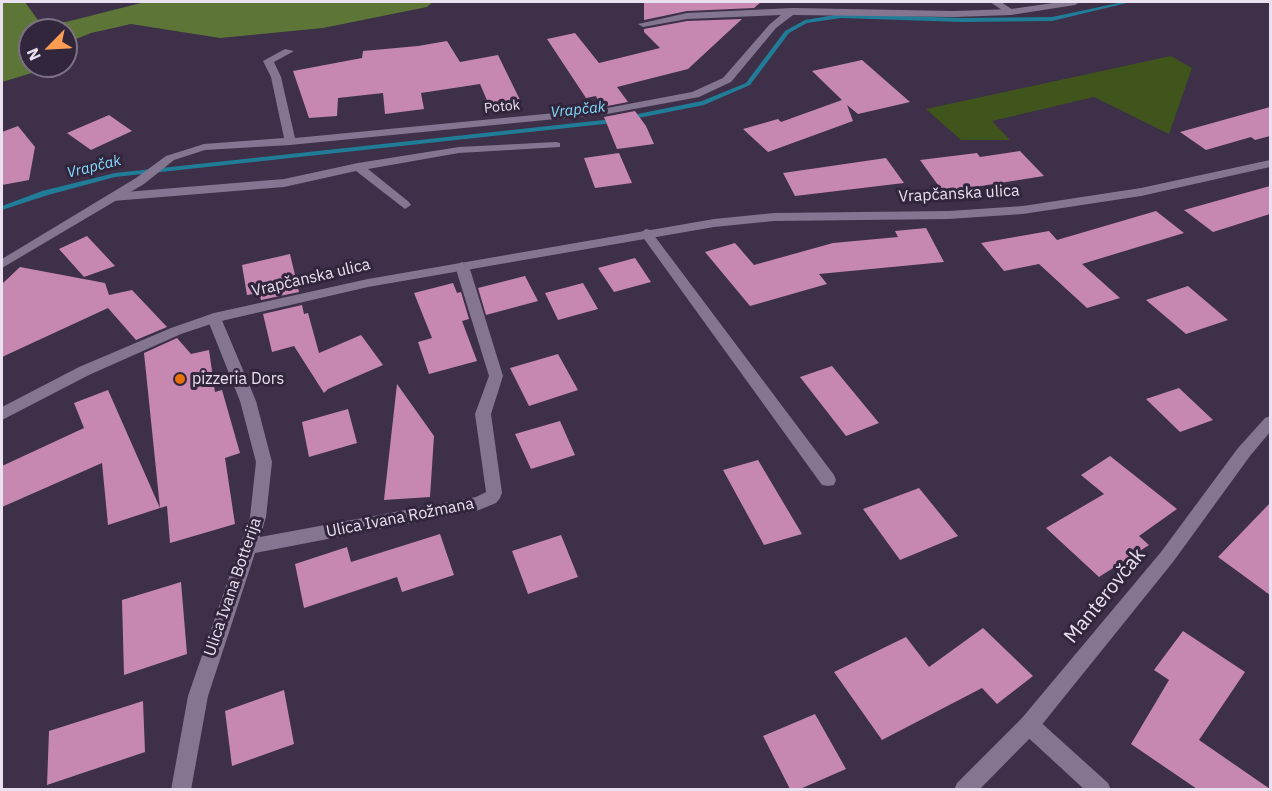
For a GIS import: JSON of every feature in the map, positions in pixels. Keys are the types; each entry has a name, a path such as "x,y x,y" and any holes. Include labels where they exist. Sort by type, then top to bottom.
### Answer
{"street":[{"path":"782,2 793,11"},
{"path":"995,2 1011,12"},
{"path":"643,24 687,16 793,11 955,14 1011,12 1075,2"},
{"name":"Potok","path":"2,264 113,197 170,158 204,147 290,142 607,111 695,95 727,80 773,26 793,11"},
{"path":"289,51 268,61 276,77 290,142"},
{"path":"113,197 284,183 358,167 459,150 556,145"},
{"name":"Vrapčanska ulica","path":"2,414 141,345 214,318 368,283 646,233 774,217 949,215 1041,208 1130,194 1270,164"},
{"path":"358,167 405,205"},
{"path":"646,233 828,480"},
{"name":"Ulica Ivana Rožmana","path":"247,547 479,503 490,498 494,493 483,414 496,376 462,266"},
{"name":"Ulica Ivana Botterija","path":"180,789 198,696 258,517 264,462 248,401 214,318"},
{"name":"Manterovčak","path":"964,789 1029,725 1167,557 1244,452 1270,422"},
{"path":"1029,725 1101,789"}],"green space":[{"path":"2,2 25,2 36,18 18,18 18,77 2,82"},
{"path":"145,2 433,2 427,7 323,28 220,38 131,24 78,38 78,19"},
{"path":"1171,56 1192,68 1169,134 1094,97 992,121 1010,140 961,140 926,109"}],"building":[{"path":"644,2 761,2 754,8 687,11 644,20"},
{"path":"742,19 688,69 617,87 628,102 607,106 600,106 596,96 586,98 547,39 575,33 599,63 660,48 644,32 644,29 687,21"},
{"path":"447,41 460,62 498,55 520,100 489,105 480,84 421,93 424,109 385,114 383,93 338,98 337,116 309,118 293,71 362,58 363,51"},
{"path":"862,60 910,102 858,114 847,105 853,121 768,152 743,129 778,119 781,122 842,100 812,71"},
{"path":"1270,107 1270,136 1255,140 1251,137 1206,150 1180,132"},
{"path":"635,111 646,126 654,144 617,149 604,117"},
{"path":"109,115 132,131 91,150 67,133"},
{"path":"18,126 35,147 29,180 2,185 2,132"},
{"path":"1020,151 1044,176 943,192 920,160 977,153 980,157"},
{"path":"619,153 632,183 595,188 584,158"},
{"path":"886,158 904,183 795,196 783,173"},
{"path":"1270,186 1270,214 1213,232 1184,210"},
{"path":"1156,211 1184,233 1082,264 1120,298 1087,308 1039,264 1004,271 981,243 1049,231 1057,240"},
{"path":"926,228 944,262 819,274 827,284 750,306 705,252 735,243 754,265 833,243 898,237 895,231"},
{"path":"87,236 115,266 84,277 59,249"},
{"path":"290,254 299,292 261,300 259,293 247,295 242,265"},
{"path":"635,258 651,282 614,292 598,268"},
{"path":"20,267 105,283 109,295 132,290 167,327 136,340 108,308 2,357 2,284"},
{"path":"525,276 538,301 486,315 478,288"},
{"path":"453,283 457,293 461,292 469,319 462,321 477,361 429,374 418,342 432,338 414,293"},
{"path":"583,283 598,309 558,320 545,293"},
{"path":"1188,286 1228,320 1186,334 1146,300"},
{"path":"302,305 304,314 308,313 319,353 361,335 383,365 328,389 324,393 294,346 272,352 263,314"},
{"path":"177,338 191,354 209,350 215,392 222,390 240,453 225,458 235,524 170,543 167,506 160,508 144,353"},
{"path":"558,354 578,390 529,406 510,368"},
{"path":"832,366 879,423 846,436 800,377"},
{"path":"397,384 434,436 430,497 384,500"},
{"path":"1179,388 1213,420 1180,432 1146,399"},
{"path":"108,390 160,508 108,525 102,463 2,507 2,466 84,428 74,403"},
{"path":"348,409 357,443 309,457 302,422"},
{"path":"560,421 575,455 531,469 515,434"},
{"path":"1110,456 1177,509 1139,536 1149,545 1099,577 1046,528 1104,494 1081,475"},
{"path":"758,460 802,534 764,545 723,470"},
{"path":"919,488 958,536 900,560 863,509"},
{"path":"1270,503 1270,595 1218,557"},
{"path":"440,534 454,575 402,592 397,577 304,608 295,564 347,547 351,562"},
{"path":"561,535 578,577 528,594 512,551"},
{"path":"181,582 187,654 124,675 122,600"},
{"path":"983,628 1033,676 997,704 982,688 882,740 834,672 906,637 929,667"},
{"path":"1183,631 1245,672 1199,740 1270,789 1197,789 1131,744 1169,680 1154,670"},
{"path":"284,690 294,744 232,766 225,711"},
{"path":"143,701 145,752 47,785 49,731"},
{"path":"815,714 846,769 800,789 790,789 763,736"}],"waterway":[{"name":"Vrapčak","path":"2,208 45,193 115,175 613,121 704,103 748,84 787,32 805,22 841,16 962,20 1052,19 1128,2"}],"place":[{"name":"pizzeria Dors","path":"180,379"}]}
